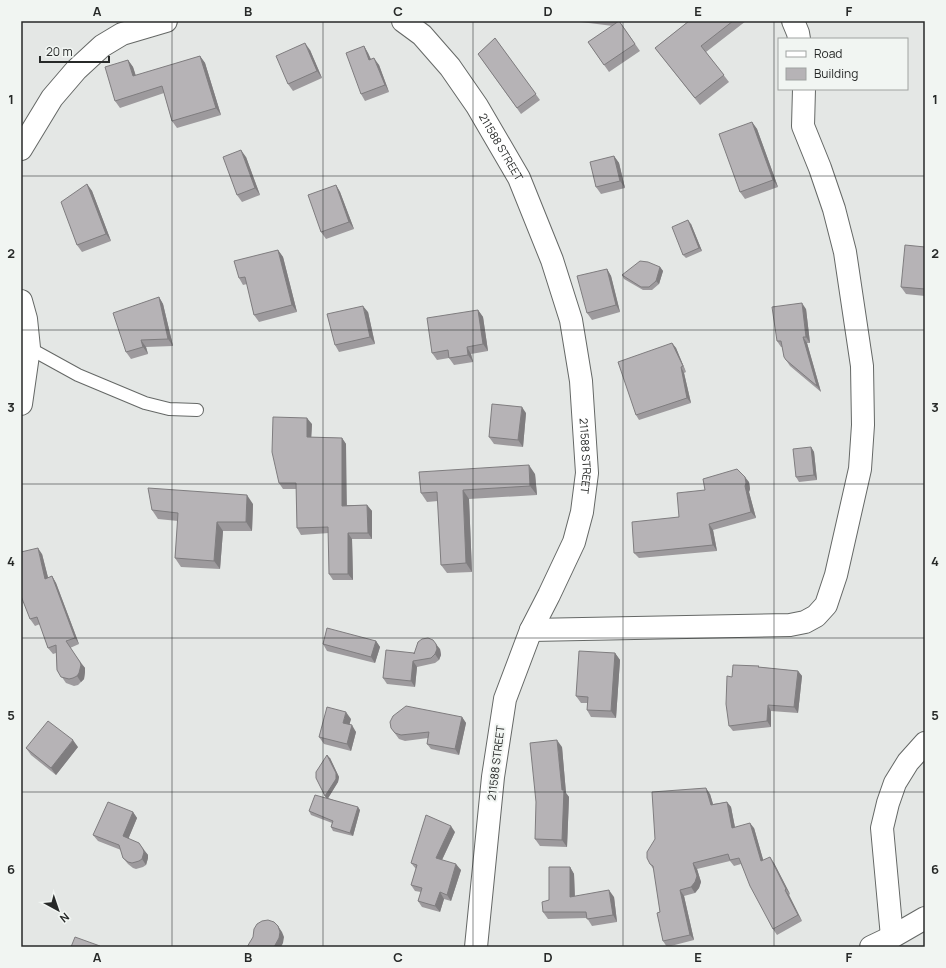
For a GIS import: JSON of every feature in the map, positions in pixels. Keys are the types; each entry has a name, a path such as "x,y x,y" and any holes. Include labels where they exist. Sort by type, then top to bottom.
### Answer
{"street":[{"path":"21,149 52,98 76,70 120,28 166,21"},
{"name":"211588 STREET","path":"403,21 422,35 450,67 477,106 519,178 552,260 571,320 581,380 587,473 582,512 574,542 531,630 505,699 494,777 476,947"},
{"path":"793,21 799,38"},
{"path":"531,630 790,625 805,622 816,616 826,605 836,575 860,470 863,425 862,366 845,252 834,209 820,168 803,126 804,90"},
{"path":"21,301 26,319 29,348 21,404"},
{"path":"892,937 882,828 895,783 908,762 925,743"},
{"path":"871,947 925,918"}],"lane":[{"path":"29,348 78,374 145,403 169,409 197,410"}],"building":[{"path":"619,21 635,44 604,65 588,42"},
{"path":"689,21 733,21 701,46 724,75 695,98 655,48"},
{"path":"495,38 536,94 517,108 478,54"},
{"path":"305,43 317,71 288,84 276,56"},
{"path":"364,46 369,60 374,58 385,85 361,94 346,53"},
{"path":"200,56 216,108 172,121 162,86 115,101 105,67 128,60 133,76"},
{"path":"752,122 773,180 740,192 719,134"},
{"path":"241,150 255,188 237,195 223,157"},
{"path":"614,156 620,181 596,187 590,162"},
{"path":"87,184 106,234 77,245 61,202"},
{"path":"336,185 349,222 321,232 308,195"},
{"path":"688,220 699,248 683,255 672,227"},
{"path":"905,245 925,247 925,289 901,287"},
{"path":"278,250 292,305 254,315 245,277 239,278 234,261"},
{"path":"640,261 648,262 660,267 656,281 649,287 641,287 622,275"},
{"path":"607,269 616,305 587,313 577,276"},
{"path":"159,297 168,339 141,340 143,347 126,352 113,313"},
{"path":"802,303 806,337 803,337 817,386 786,360 781,341 777,341 772,307"},
{"path":"363,306 370,337 335,345 327,314"},
{"path":"478,310 483,344 467,347 468,355 449,358 448,350 432,353 427,318"},
{"path":"672,343 683,366 681,367 687,398 636,415 618,362"},
{"path":"492,404 522,407 518,440 489,437"},
{"path":"273,417 307,418 307,437 342,438 342,506 367,505 368,533 348,533 348,574 329,574 328,527 297,528 296,483 279,483 272,452"},
{"path":"811,447 814,475 796,477 793,449"},
{"path":"529,465 530,486 463,490 466,563 441,565 437,492 421,493 419,472"},
{"path":"737,469 745,477 745,486 751,512 709,524 713,545 634,553 632,522 679,517 677,493 705,490 703,479"},
{"path":"148,488 247,495 246,522 217,522 214,561 175,558 178,513 152,510"},
{"path":"38,548 45,579 52,576 75,638 66,641 81,665 79,673 73,678 69,679 61,677 57,670 56,645 48,648 37,617 30,619 21,596 21,552"},
{"path":"327,628 376,641 371,657 323,644"},
{"path":"428,638 433,640 437,649 431,658 413,661 411,681 383,678 386,650 414,654 418,642 422,639"},
{"path":"579,651 615,653 611,711 587,710 588,697 576,696"},
{"path":"733,665 759,666 758,667 798,671 794,707 768,705 767,721 729,726 726,704 727,676 732,677"},
{"path":"406,706 462,717 455,749 427,744 429,732 401,735 395,733 391,728 390,722 393,716"},
{"path":"327,707 346,712 343,723 352,725 347,744 319,737"},
{"path":"48,721 73,740 51,768 26,748"},
{"path":"557,740 562,790 564,790 562,840 535,839 536,802 530,743"},
{"path":"327,755 336,773 336,779 325,796 316,778 316,772"},
{"path":"706,788 711,805 727,802 732,828 750,823 761,861 770,857 798,915 773,929 750,886 739,858 730,860 728,854 693,863 697,876 695,882 691,887 680,890 690,935 663,941 657,913 660,912 653,866 647,858 647,852 655,839 652,792"},
{"path":"315,795 358,807 350,833 331,827 333,821 309,811"},
{"path":"108,802 133,812 123,836 139,843 143,849 144,852 142,859 139,861 132,863 128,862 123,858 119,845 93,835"},
{"path":"426,815 451,826 436,858 456,864 447,895 440,892 435,906 418,901 422,888 411,885 417,865 411,863"},
{"path":"549,867 570,867 570,897 609,890 613,915 587,919 586,912 543,912 542,902 549,900"},
{"path":"268,920 274,922 278,926 280,932 279,938 274,947 247,947 253,937 254,929 257,924"},
{"path":"75,937 100,946 71,947"}]}
